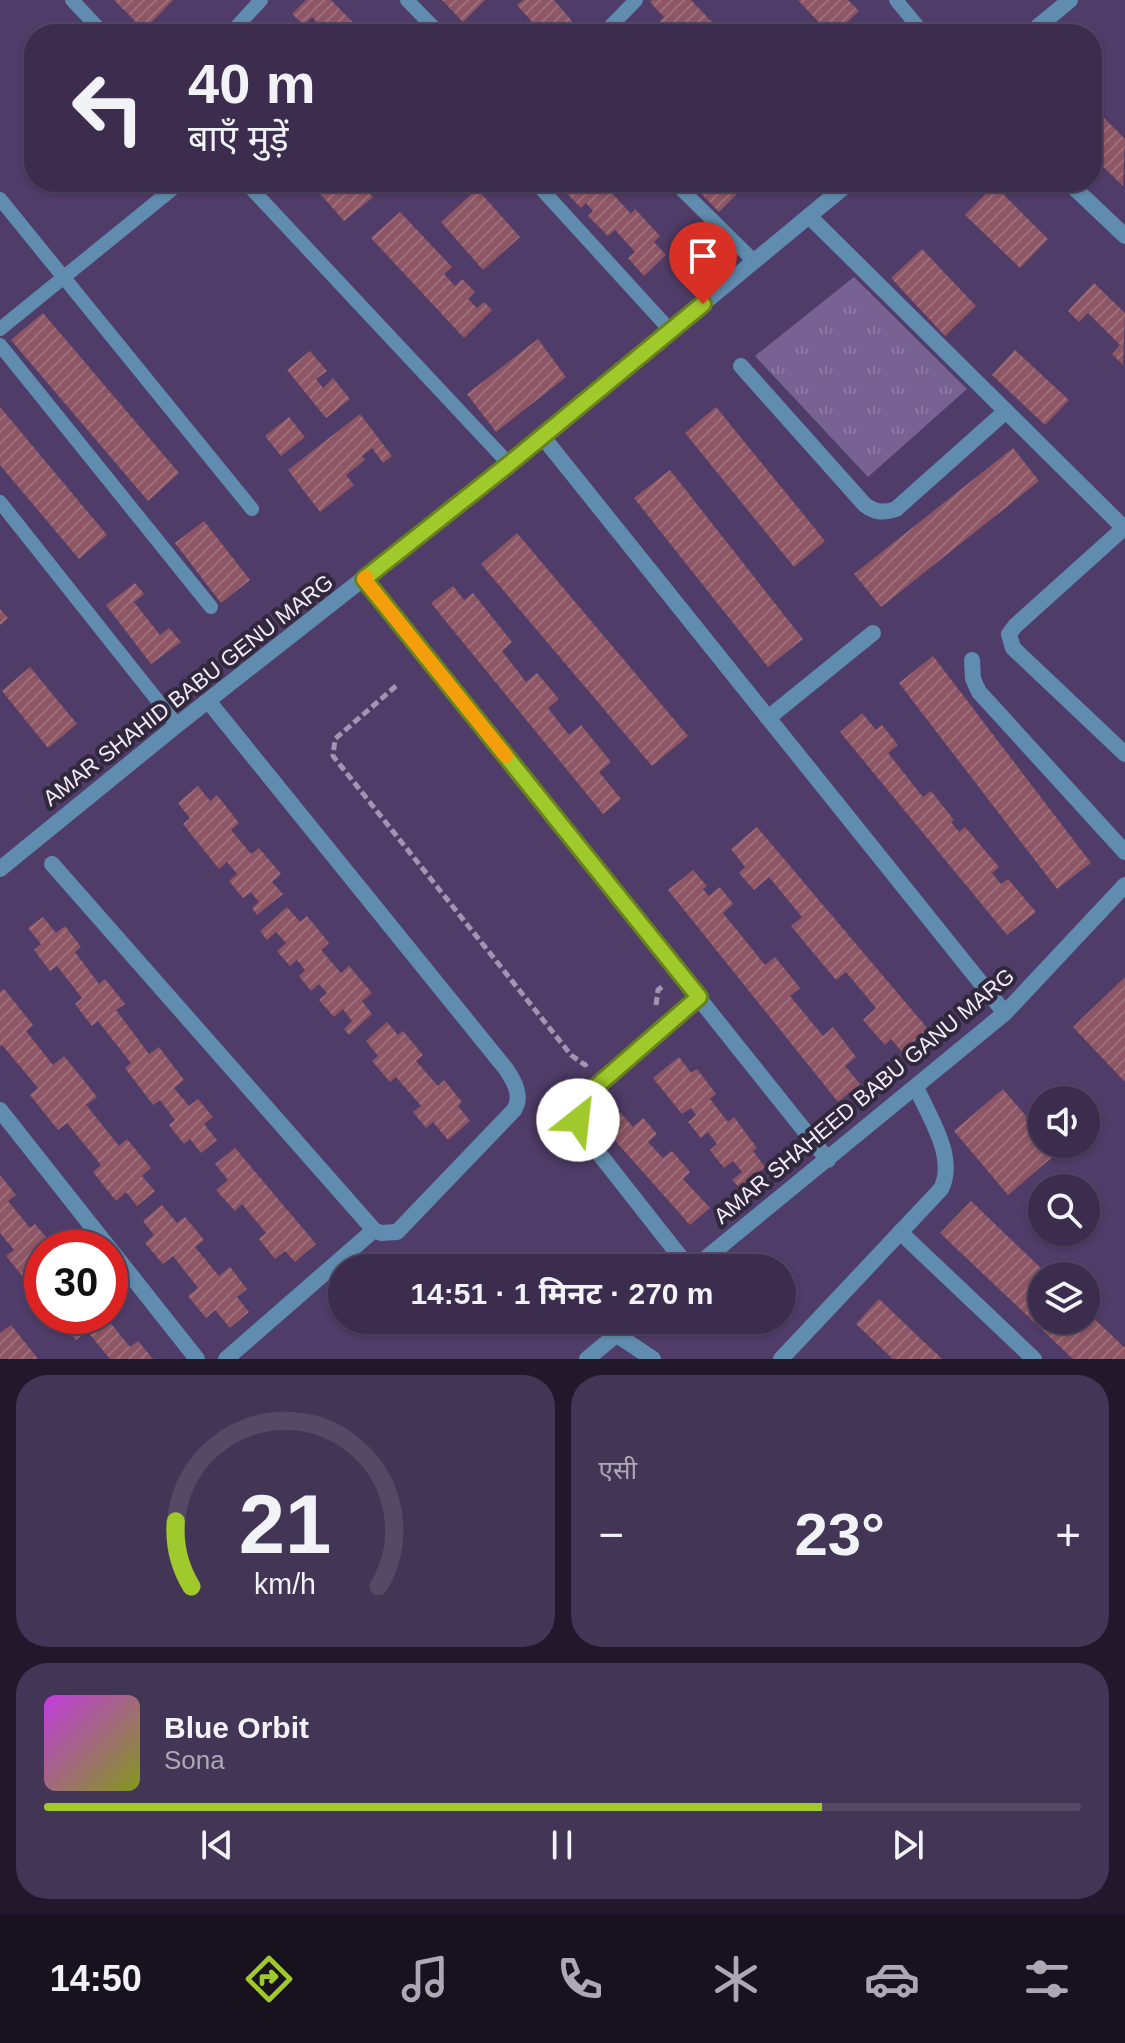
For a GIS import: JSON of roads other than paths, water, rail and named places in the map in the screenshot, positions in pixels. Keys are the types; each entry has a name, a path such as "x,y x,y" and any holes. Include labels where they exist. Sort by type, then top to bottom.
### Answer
{"street":[{"path":"1041,24 1070,0"},
{"name":"AMAR SHAHID BABU GENU MARG","path":"0,869 177,725 509,464 838,192"},
{"path":"1079,192 1125,236"},
{"path":"809,216 1125,529 1009,634 1013,648 1125,754"},
{"path":"741,366 873,511 885,513 896,509 1006,411"},
{"path":"542,436 1005,1013"},
{"path":"364,579 828,1160"},
{"path":"768,718 873,633"},
{"path":"972,660 973,679 979,692 1125,852"},
{"path":"52,864 374,1230 389,1234 397,1232 514,1110 518,1094 506,1069 209,702"},
{"name":"AMAR SHAHEED BABU GANU MARG","path":"710,1254 1005,1013 1125,885"},
{"path":"681,1254 586,1137 578,1120 577,1108 583,1098 699,997"},
{"path":"781,1359 941,1189 947,1166 943,1147 916,1087"},
{"path":"0,1110 96,1230"},
{"path":"226,1359 374,1230"},
{"path":"900,1232 1034,1359"},
{"path":"128,1271 197,1359"},
{"path":"587,1359 617,1335 653,1359"}],"lane":[{"path":"72,0 95,24"},
{"path":"239,24 261,0"},
{"path":"407,0 430,24"},
{"path":"613,24 636,0"},
{"path":"896,0 916,24"},
{"path":"0,329 169,192"},
{"path":"254,192 509,464"},
{"path":"544,192 670,330"},
{"path":"684,192 754,261"},
{"path":"0,199 252,509"},
{"path":"0,345 211,607"},
{"path":"0,502 177,725"}]}
